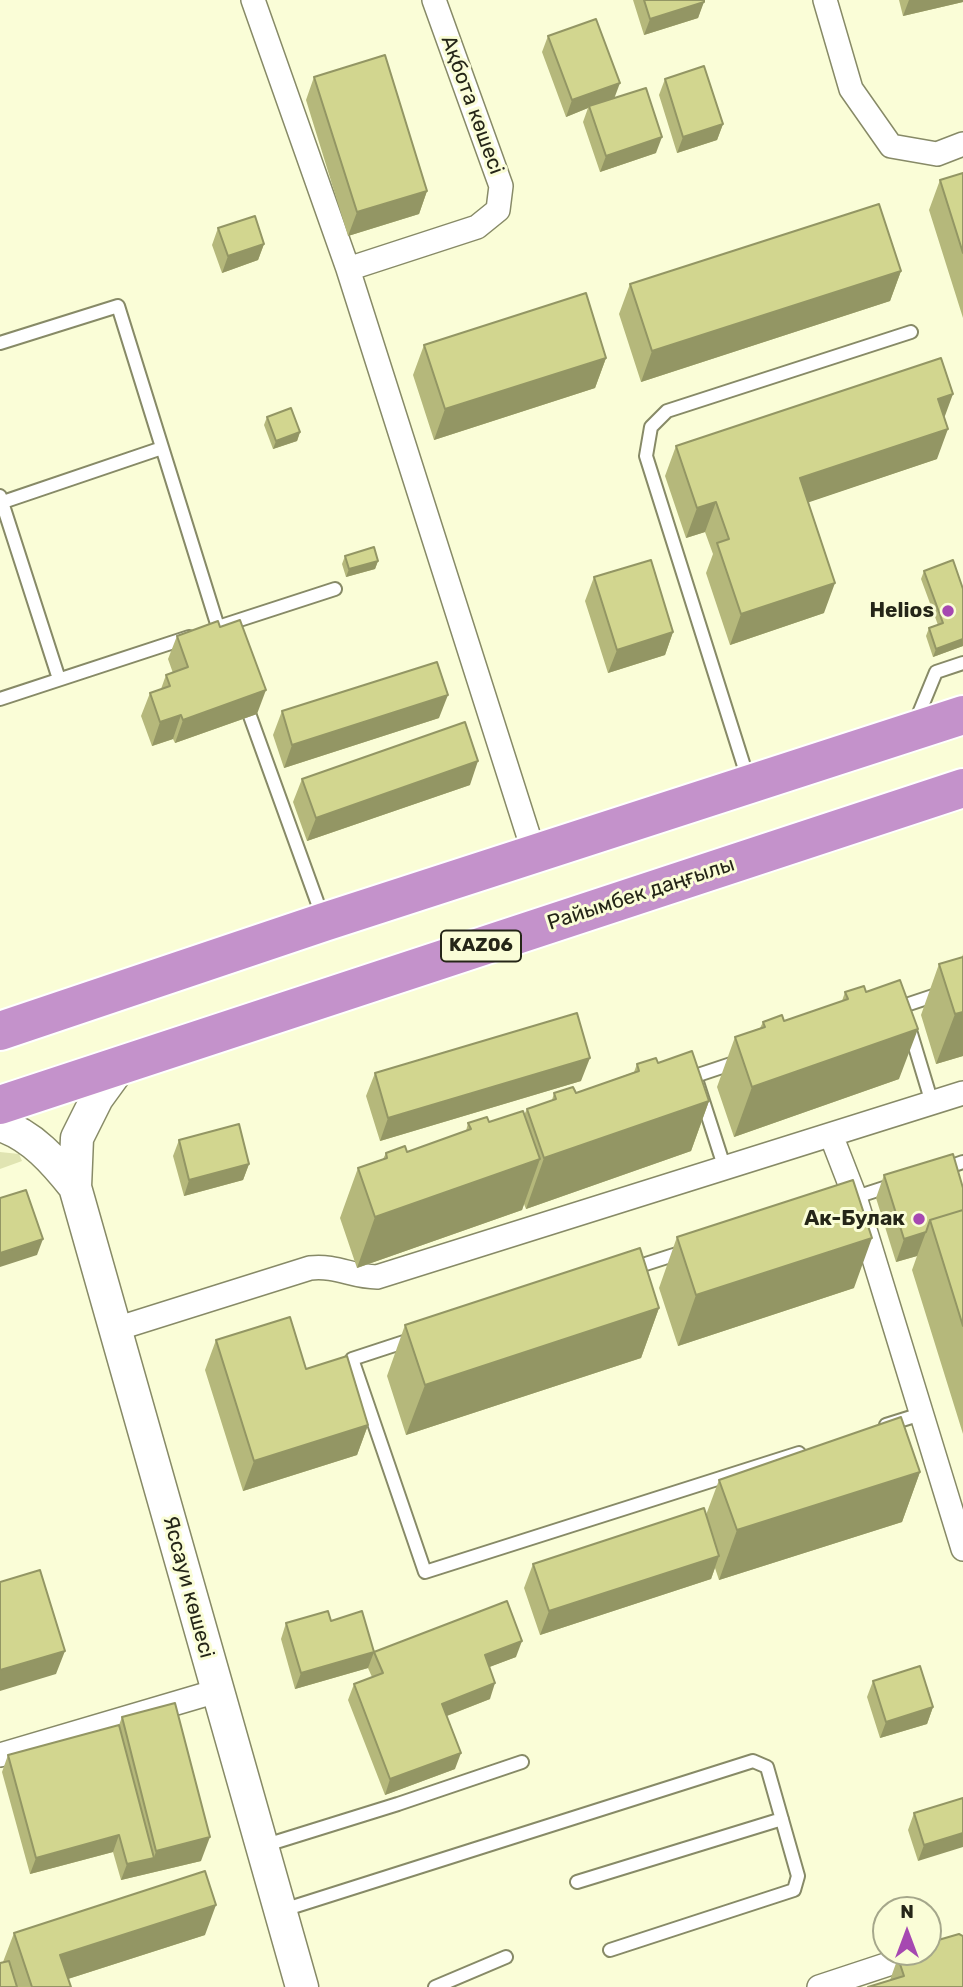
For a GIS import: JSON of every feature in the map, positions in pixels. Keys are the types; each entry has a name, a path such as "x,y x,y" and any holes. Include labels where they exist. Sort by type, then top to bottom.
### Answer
{"highway":[{"path":"7,1028 534,853 963,715"},
{"name":"Райымбек даңғылы","path":"0,1105 963,788"}],"main road":[{"path":"75,1187 77,1138 97,1098 121,1065"},
{"path":"0,1125 30,1141 53,1160 75,1187"},
{"name":"Яссауи көшесі","path":"75,1187 302,1987"}],"street":[{"path":"253,0 348,269 534,853"},
{"name":"Ақбота көшесі","path":"348,269 477,228 498,210 501,186 434,0"},
{"path":"825,0 851,89 891,146 937,154 963,144"},
{"path":"116,1329 310,1268 326,1266 367,1277 377,1277 963,1093"},
{"path":"831,1135 848,1199 921,1414 963,1549"},
{"path":"0,1755 217,1691"},
{"path":"819,1987 883,1966"}],"lane":[{"path":"0,344 118,306 219,632"},
{"path":"749,784 646,456 651,427 667,411 911,332"},
{"path":"60,679 1,500 162,448"},
{"path":"0,699 219,632 335,589"},
{"path":"911,732 936,672 963,663"},
{"path":"250,716 324,922"},
{"path":"876,1015 963,986"},
{"path":"902,1006 932,1102"},
{"path":"725,1169 695,1076 747,1059"},
{"path":"927,1174 963,1162"},
{"path":"848,1199 903,1182"},
{"path":"617,1274 696,1248"},
{"path":"432,1333 352,1359 425,1572 817,1447"},
{"path":"869,1430 921,1414"},
{"path":"280,1912 753,1761 767,1767 798,1876 794,1890 610,1950"},
{"path":"262,1847 522,1762"},
{"path":"577,1882 782,1819"},
{"path":"435,1987 506,1957"}],"green space":[{"path":"0,1152 19,1154 22,1161 0,1169"}],"building":[{"path":"644,0 704,0 704,2 650,19"},
{"path":"596,19 620,83 572,100 548,36"},
{"path":"385,55 427,191 357,212 314,77"},
{"path":"704,66 723,124 683,137 665,79"},
{"path":"646,88 662,137 606,156 589,106"},
{"path":"963,173 963,253 940,180"},
{"path":"879,204 901,271 652,351 630,284"},
{"path":"255,216 264,244 228,256 218,228"},
{"path":"586,293 606,358 445,409 424,345"},
{"path":"941,358 953,394 938,399 948,429 800,478 835,583 741,614 717,543 729,539 716,502 697,508 676,446"},
{"path":"291,408 300,432 276,441 267,417"},
{"path":"374,547 378,561 349,569 345,556"},
{"path":"651,560 673,632 617,650 594,577"},
{"path":"953,560 963,589 963,639 936,649 929,628 943,623 924,571"},
{"path":"240,620 266,690 183,720 181,715 160,722 150,693 170,686 166,675 188,667 177,636 218,621 220,627"},
{"path":"437,662 448,695 292,745 282,711"},
{"path":"465,722 478,761 316,818 302,779"},
{"path":"963,957 963,1012 955,1014 939,964"},
{"path":"900,980 918,1029 752,1087 735,1037 765,1027 763,1022 782,1015 784,1021 848,999 845,992 864,986 866,992"},
{"path":"577,1013 590,1058 388,1118 375,1073"},
{"path":"692,1051 709,1101 544,1158 527,1109 556,1099 554,1093 573,1087 576,1093 639,1071 637,1064 656,1058 658,1063"},
{"path":"523,1111 540,1159 375,1217 358,1168 387,1158 386,1153 405,1146 407,1152 471,1129 468,1123 487,1117 489,1122"},
{"path":"239,1124 249,1164 189,1180 179,1140"},
{"path":"953,1154 963,1188 963,1210 930,1220 926,1232 904,1239 884,1175"},
{"path":"853,1180 872,1238 696,1295 677,1237"},
{"path":"26,1190 43,1239 0,1253 0,1198"},
{"path":"963,1210 963,1326 930,1220"},
{"path":"640,1248 659,1308 425,1385 405,1325"},
{"path":"290,1317 306,1369 347,1356 368,1425 254,1461 216,1340"},
{"path":"901,1417 920,1472 737,1530 719,1480"},
{"path":"704,1508 719,1556 549,1611 533,1564"},
{"path":"40,1570 65,1651 0,1670 0,1582"},
{"path":"507,1601 522,1641 485,1655 495,1683 442,1704 461,1753 390,1779 354,1684 383,1673 374,1652"},
{"path":"328,1611 331,1621 362,1611 374,1652 301,1673 286,1623"},
{"path":"920,1666 933,1707 886,1722 873,1681"},
{"path":"175,1703 210,1837 156,1851 122,1717"},
{"path":"119,1725 154,1858 127,1864 119,1835 36,1858 8,1755"},
{"path":"963,1798 963,1833 924,1845 914,1813"},
{"path":"205,1871 216,1905 60,1955 71,1987 32,1987 14,1933"},
{"path":"959,1934 963,1936 963,1987 868,1987 904,1976 901,1966 942,1966 942,1939"},
{"path":"9,1961 17,1987 0,1987 0,1963"}],"place":[{"name":"Helios","path":"948,611"},
{"name":"Ак-Булак","path":"919,1219"}]}
